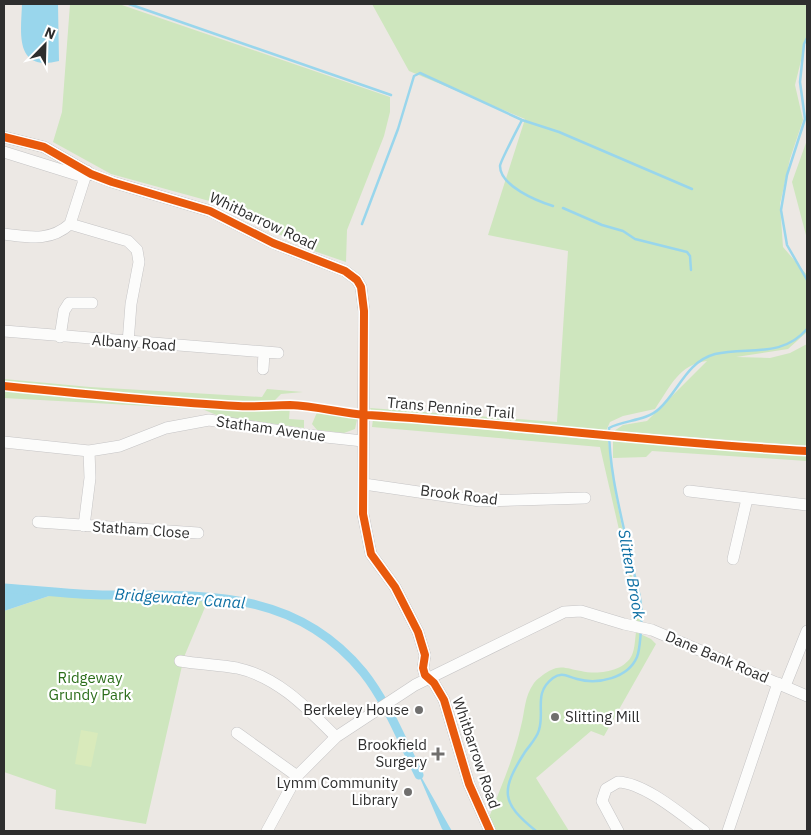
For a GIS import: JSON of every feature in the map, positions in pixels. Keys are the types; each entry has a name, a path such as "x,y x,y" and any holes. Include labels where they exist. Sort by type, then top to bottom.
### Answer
{"street":[{"name":"Whitbarrow Road","path":"4,136 44,147 85,174 210,211 273,243 353,276 360,287 364,311 364,526 371,554 407,608 418,632 425,655 423,668 428,679 434,683 444,700 469,784 490,831"},
{"path":"4,152 85,174 70,224 55,235 44,238 4,234"},
{"path":"70,224 128,241 137,250 139,262 131,304 128,343"},
{"path":"60,337 66,306 74,302 92,303"},
{"name":"Albany Road","path":"4,331 128,343 278,353"},
{"path":"263,368 264,353"},
{"name":"Statham Avenue","path":"4,442 89,451 120,446 166,428 208,420 307,435 363,441"},
{"name":"Statham Close","path":"84,526 90,478 89,451"},
{"name":"Brook Road","path":"364,484 480,501 585,498"},
{"path":"689,490 747,499 807,505"},
{"path":"733,559 747,499"},
{"name":"Statham Close","path":"38,522 198,534"},
{"name":"Dane Bank Road","path":"267,831 297,776 336,737 375,710 428,679 564,612 581,611 641,628 781,684 728,831"},
{"path":"807,631 781,684 807,696"},
{"path":"180,661 237,668 267,679 302,704 336,737"},
{"path":"237,733 297,776"},
{"path":"618,831 602,801 606,788 618,782 628,784 668,804 704,831"}],"green space":[{"path":"70,4 119,4 390,97 390,112 384,136 347,230 346,262 311,250 213,202 111,174 53,142 62,112"},
{"path":"372,4 807,4 807,36 795,85 803,120 790,159 780,204 783,247 807,275 807,332 788,349 736,357 770,358 790,353 807,344 807,446 614,431 623,425 647,421 707,361 697,363 682,372 655,409 623,416 610,422 606,431 371,410 370,408 557,422 568,251 488,235 525,119 409,71"},
{"path":"807,140 807,239 792,182"},
{"path":"4,379 90,387 262,397 267,389 303,392 281,394 274,401 265,404 93,392 4,383"},
{"path":"4,388 95,398 226,408 264,409 290,406 289,419 304,420 304,428 219,416 202,409 4,398"},
{"path":"318,410 358,415 355,429 344,433 317,430 312,424"},
{"path":"373,419 608,441 616,497 641,622 636,622 635,599 600,447 372,427"},
{"path":"613,441 807,455 807,461 652,451 646,457 613,458"},
{"name":"Ridgeway Grundy Park","path":"61,592 206,597 203,605 206,605 184,657 146,824 55,809 56,790 4,772 4,611"},
{"path":"636,632 651,639 656,644 604,736 591,731 536,778 569,831 491,831 488,820 511,762 527,699 534,683 547,672 557,668 595,673 617,669 628,661 632,655"},
{"path":"81,730 98,733 91,767 75,764"}],"water":[{"path":"22,4 58,4 59,61 44,63 34,61 27,55 21,38"},
{"path":"4,588 61,592 4,611"},
{"path":"414,764 452,831 444,831 442,829"}],"waterway":[{"path":"129,4 391,95"},
{"path":"807,38 804,44 800,82 805,119 787,175 781,210 787,245 807,280"},
{"path":"362,224 398,129 414,76 420,73 522,120 559,132 692,189"},
{"path":"522,120 501,163 502,173 506,180 520,192 553,206"},
{"path":"563,208 602,225 623,231 635,239 687,252 690,256 691,270"},
{"path":"641,625 639,593 620,512 611,462 609,428 654,413 666,402 690,370 705,358 727,352 775,348 797,338 807,329"},
{"name":"Bridgewater Canal","path":"4,588 90,594 210,597 243,602 276,611 307,624 336,644 372,684 387,709 419,775"},
{"name":"Slitten Brook","path":"536,831 516,812 508,796 508,787 517,765 538,733 541,723 541,696 543,690 553,678 559,675 585,681 603,680 620,675 633,664 637,657 641,631"}],"cycle path":[{"path":"4,137 44,147 91,174 112,182 210,211 273,243 345,271 357,280 361,287 364,311 363,514 371,554 395,587 418,632 425,655 423,668 425,675 434,683 444,700 469,784 490,831"},
{"name":"Trans Pennine Trail","path":"4,386 121,398 209,404 245,406 290,405 367,415 807,451"}],"place":[{"name":"Berkeley House","path":"419,710"},
{"name":"Slitting Mill","path":"555,717"},
{"name":"Brookfield Surgery","path":"438,754"},
{"name":"Lymm Community Library","path":"408,792"}]}
